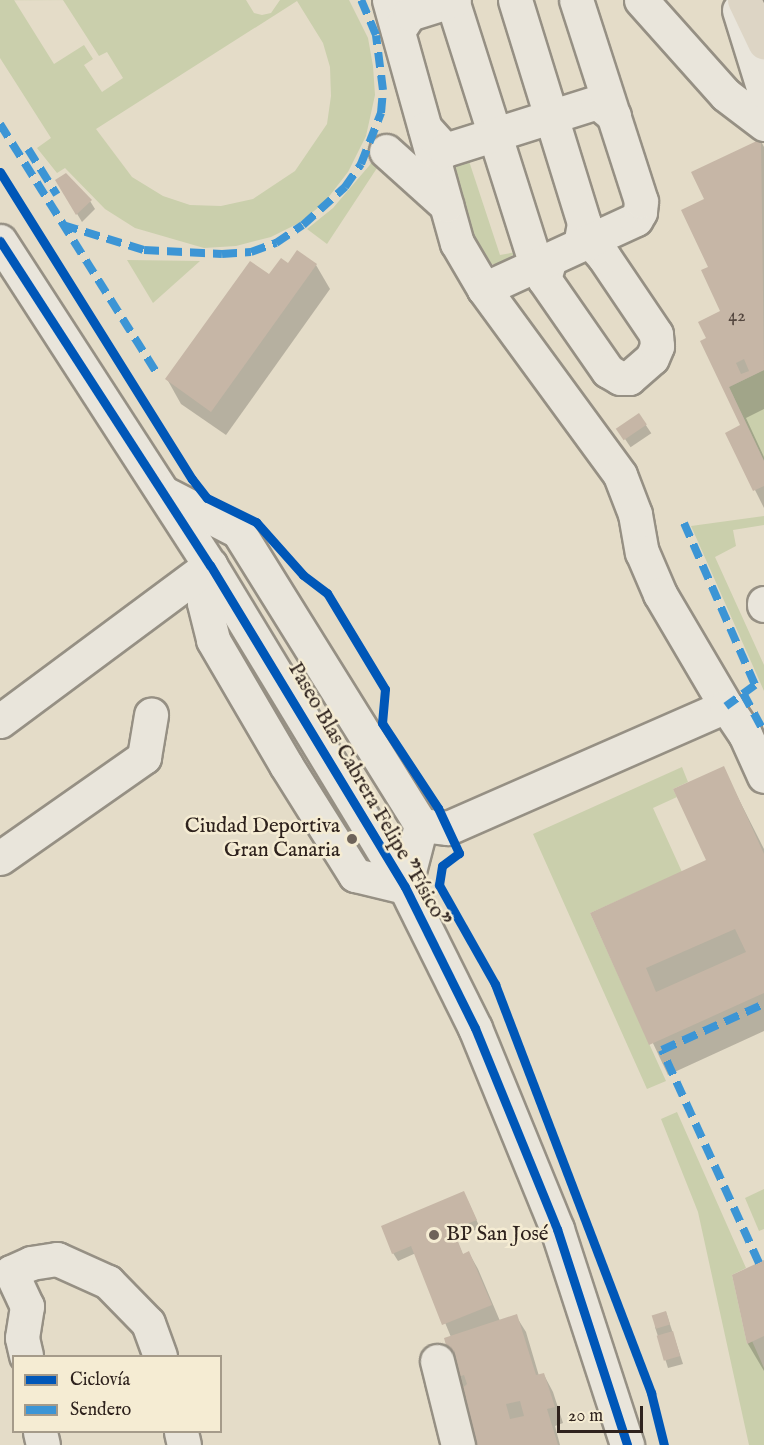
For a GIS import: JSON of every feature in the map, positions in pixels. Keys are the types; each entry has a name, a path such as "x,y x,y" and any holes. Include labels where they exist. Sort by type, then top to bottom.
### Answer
{"highway":[{"path":"744,0 764,42"}],"street":[{"path":"389,0 457,243 484,289 620,475 635,514 642,552 660,594 745,734 764,776"},
{"path":"398,31 409,14 453,0 493,135 539,262 608,371 620,378 630,378 642,369 657,346 650,319 597,247 583,244"},
{"path":"514,0 584,223 583,244"},
{"path":"484,289 520,277 539,262 636,219 640,212 641,201 576,0"},
{"path":"641,0 726,95 764,124"},
{"path":"735,0 764,92"},
{"path":"425,128 445,150 597,102 614,116"},
{"path":"386,151 446,205"},
{"name":"Paseo Blas Cabrera Felipe \"Físico\"","path":"0,241 210,565 405,887 475,1028 557,1229 627,1445"},
{"name":"Paseo Blas Cabrera Felipe \"Físico\"","path":"162,492 238,531 434,826 405,887"},
{"path":"0,721 144,617 210,565 276,590"},
{"name":"Paseo Blas Cabrera Felipe \"Físico\"","path":"210,565 204,603 213,640 355,875 405,887"},
{"path":"144,617 185,618 213,640"},
{"path":"434,826 726,706"},
{"path":"0,858 144,757 151,715"},
{"path":"16,1347 27,1306 5,1271 31,1263 57,1259 108,1282 148,1323 160,1355"},
{"path":"437,1361 458,1445"}],"green space":[{"path":"0,0 14,0 54,64 84,45 93,59 84,65 102,92 123,78 107,52 99,56 63,0 246,0 254,13 262,15 271,13 280,0 349,0 368,38 375,95 366,136 348,172 324,203 299,223 271,237 236,246 204,248 135,228 105,209 65,168 57,173 37,148 51,138 0,58","holes":["297,1 323,43 330,67 331,96 327,124 295,171 253,199 221,206 190,205 163,196 132,177 96,129"]},
{"path":"467,155 500,255 516,252 502,264 489,264 483,258 470,230 451,163"},
{"path":"374,160 379,165 327,244 307,229 333,208"},
{"path":"127,260 200,261 153,303"},
{"path":"764,370 764,461 729,387"},
{"path":"764,516 764,525 733,530 736,546 715,557 764,665 764,691 691,526"},
{"path":"682,767 688,782 673,789 677,797 653,808 682,872 590,913 666,1081 647,1089 533,834"},
{"path":"677,1112 746,1268 732,1275 747,1344 752,1341 764,1368 764,1445 749,1445 698,1212 661,1119"},
{"path":"764,1189 764,1229 759,1231 745,1198"}],"building":[{"path":"761,139 764,370 729,387 764,461 764,486 753,491 725,433 740,425 700,341 706,338 698,322 720,311 701,270 708,267 681,210 704,199 691,172","holes":["744,359 749,371 741,374 736,363"]},
{"path":"66,173 92,200 76,215 55,180"},
{"path":"297,250 317,264 211,412 165,379 250,261 269,274 281,258 288,263"},
{"path":"639,413 647,425 624,440 616,429"},
{"path":"724,766 764,854 764,993 649,1045 590,913 706,860 673,789","holes":["735,929 746,952 656,992 646,968"]},
{"path":"464,1191 477,1220 453,1229 463,1254 469,1251 492,1305 442,1325 411,1246 392,1254 381,1226"},
{"path":"764,1260 764,1336 747,1344 732,1275"},
{"path":"666,1311 670,1324 656,1329 652,1315"},
{"path":"517,1314 536,1375 544,1373 555,1407 547,1409 558,1445 473,1445 459,1391 467,1384 464,1375 455,1378 444,1338","holes":["520,1401 524,1416 510,1419 506,1404"]},
{"path":"673,1331 680,1356 664,1361 657,1336"}],"marked path":[{"path":"63,225 144,250 222,254 251,252 276,243 303,225 345,187 361,164 381,113 383,90 376,35 361,0"},
{"path":"0,124 158,375"},
{"path":"28,149 57,195"},
{"path":"684,523 755,685 726,706"},
{"path":"743,693 764,732"},
{"path":"759,1263 662,1050 764,1004"}],"cycle path":[{"path":"0,172 192,479 207,498 256,522 303,575 327,593 385,689 382,723 438,808 459,853 442,866 439,885 495,984 651,1393 664,1445"},
{"path":"0,241 210,565 405,887 475,1028 557,1229 627,1445"}],"place":[{"name":"Ciudad Deportiva Gran Canaria","path":"352,839"},
{"name":"BP San José","path":"434,1235"}]}
